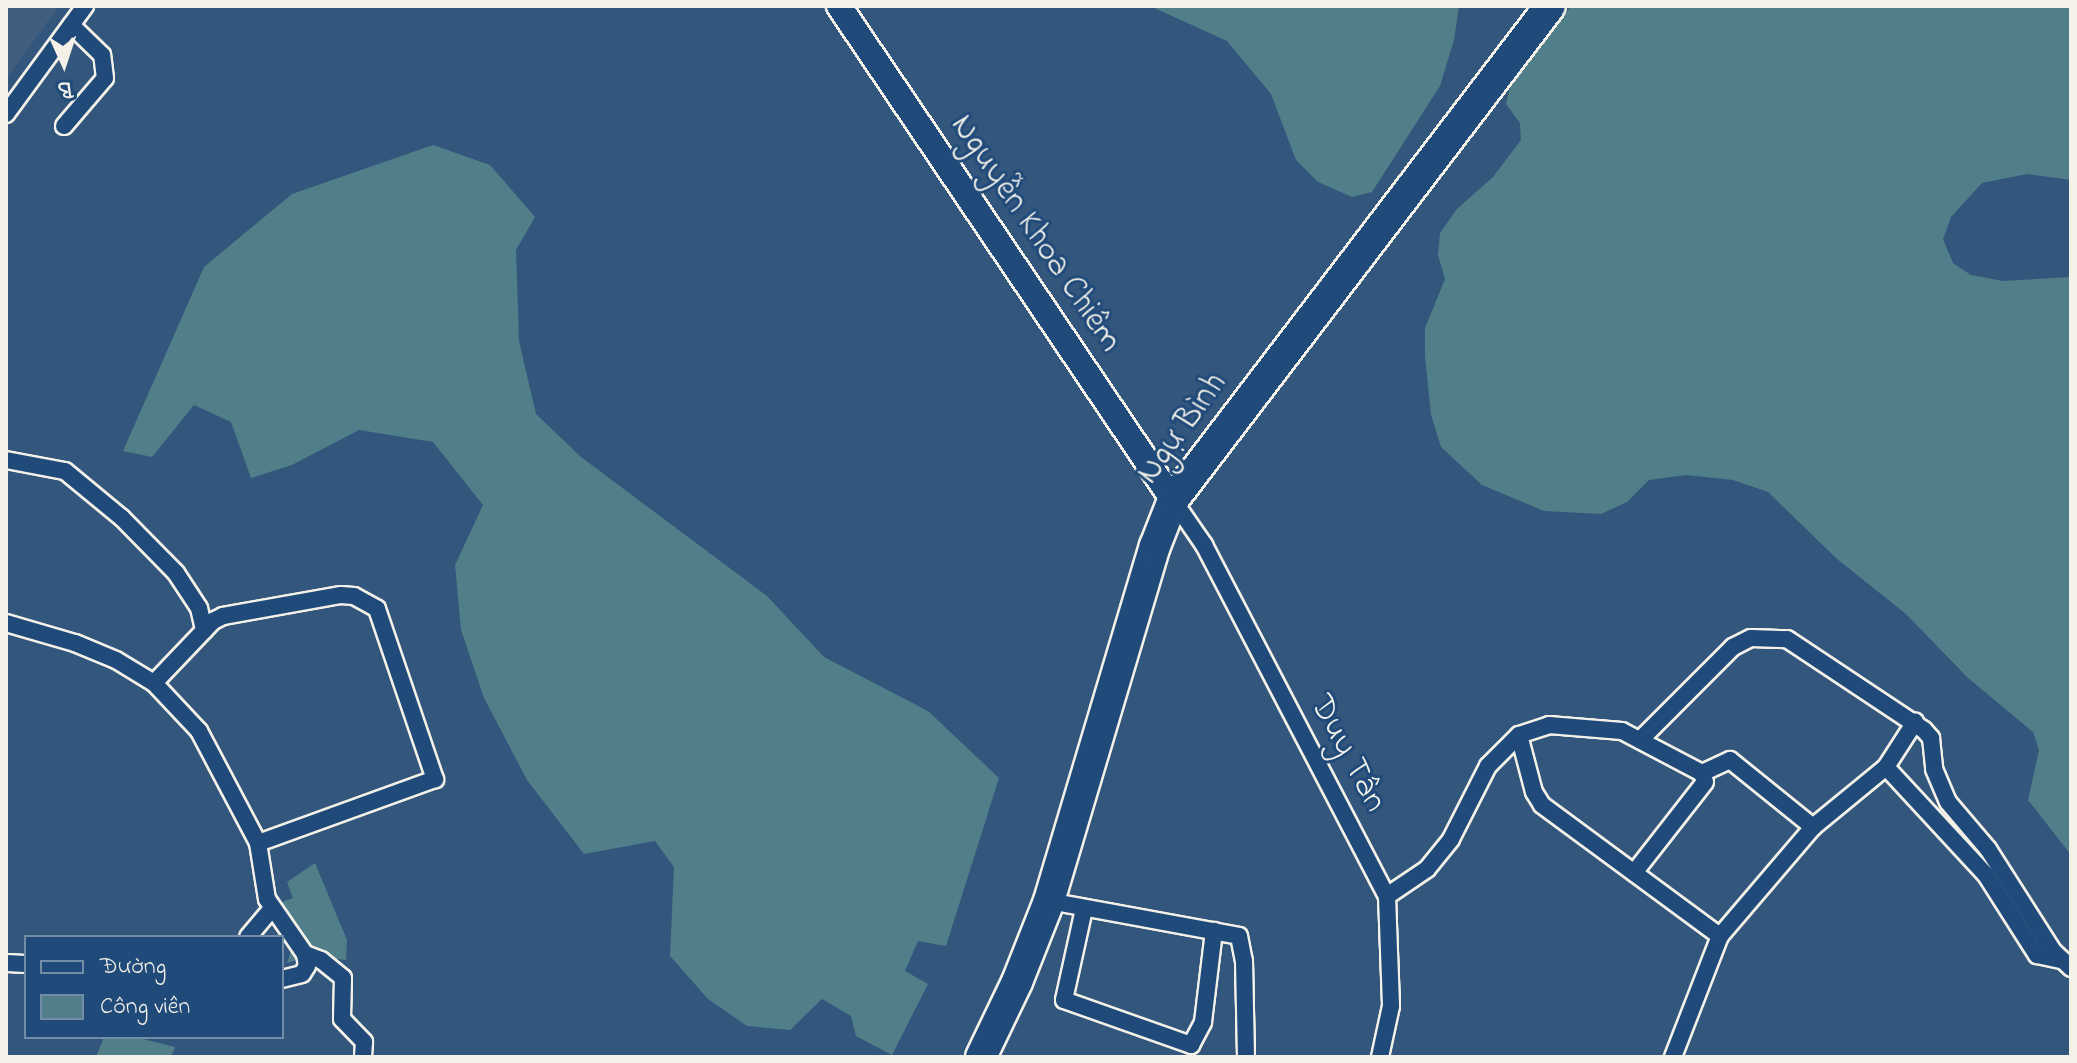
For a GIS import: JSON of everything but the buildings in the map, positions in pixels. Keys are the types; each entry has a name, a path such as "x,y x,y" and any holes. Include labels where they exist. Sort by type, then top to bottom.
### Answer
{"highway":[{"name":"Ngự Bình","path":"981,1057 1017,982 1049,901 1155,546 1173,500 1550,6"}],"street":[{"path":"6,114 85,6"},
{"name":"Nguyễn Khoa Chiêm","path":"839,6 1173,500"},
{"path":"64,126 105,78 102,55 71,25"},
{"path":"6,460 65,471 122,518 176,573 199,608 204,630"},
{"name":"Duy Tân","path":"1173,500 1204,545 1387,896 1391,1006 1380,1057"},
{"path":"154,683 204,630 223,616 326,596 354,596 370,604 381,617 435,779 258,843"},
{"path":"6,623 75,643 116,660 154,683 199,731 258,843 267,899 305,954 307,966 302,974 284,978"},
{"path":"1640,740 1733,647 1751,638 1767,636 1787,639 1915,722 1931,738 1934,769 1948,802 1988,849 2066,964"},
{"path":"1673,1057 1720,936 1813,827 1886,767 1915,722"},
{"path":"1387,896 1427,869 1461,824 1488,766 1519,735 1549,725 1622,731 1702,773 1705,782 1634,873"},
{"path":"1519,735 1534,792 1542,805 1720,936"},
{"path":"1702,773 1730,760 1813,827"},
{"path":"1886,767 1986,875 2037,955 2066,964"},
{"path":"1049,901 1239,936 1244,961 1246,1057"},
{"path":"250,935 272,908"},
{"path":"1084,909 1064,1000 1107,1012 1176,1049 1191,1045 1203,1022 1214,931"},
{"path":"305,954 321,960 343,978 342,1019 364,1042 363,1057"}],"shaded area":[{"path":"6,6 59,6 6,79"}],"green space":[{"path":"1150,6 1459,6 1454,40 1440,86 1372,192 1352,197 1318,182 1296,160 1271,94 1227,41"},
{"path":"1571,6 2071,6 2071,180 2027,174 1982,183 1951,217 1943,239 1953,263 1971,275 2003,281 2071,277 2071,855 2028,800 2039,750 2033,732 1967,677 1906,614 1837,559 1768,492 1733,480 1686,475 1649,480 1627,502 1601,514 1544,511 1482,485 1441,447 1431,415 1425,356 1425,328 1445,279 1438,255 1440,233 1457,209 1493,177 1521,140 1520,123 1506,104 1510,87"},
{"path":"433,145 490,165 535,217 516,250 519,341 536,414 581,457 767,596 824,657 928,711 999,778 946,946 918,941 905,971 928,984 892,1055 856,1036 851,1016 822,999 790,1030 747,1026 708,999 670,956 674,867 655,841 584,854 527,780 484,698 461,630 455,565 483,505 433,442 359,430 292,465 251,478 231,422 194,405 152,457 123,451 204,267 292,194"},
{"path":"315,863 347,940 346,960 311,956 287,963 293,945 281,923 280,903 293,898 287,882"},
{"path":"103,1039 143,1039 175,1047 171,1057 96,1057"}]}
